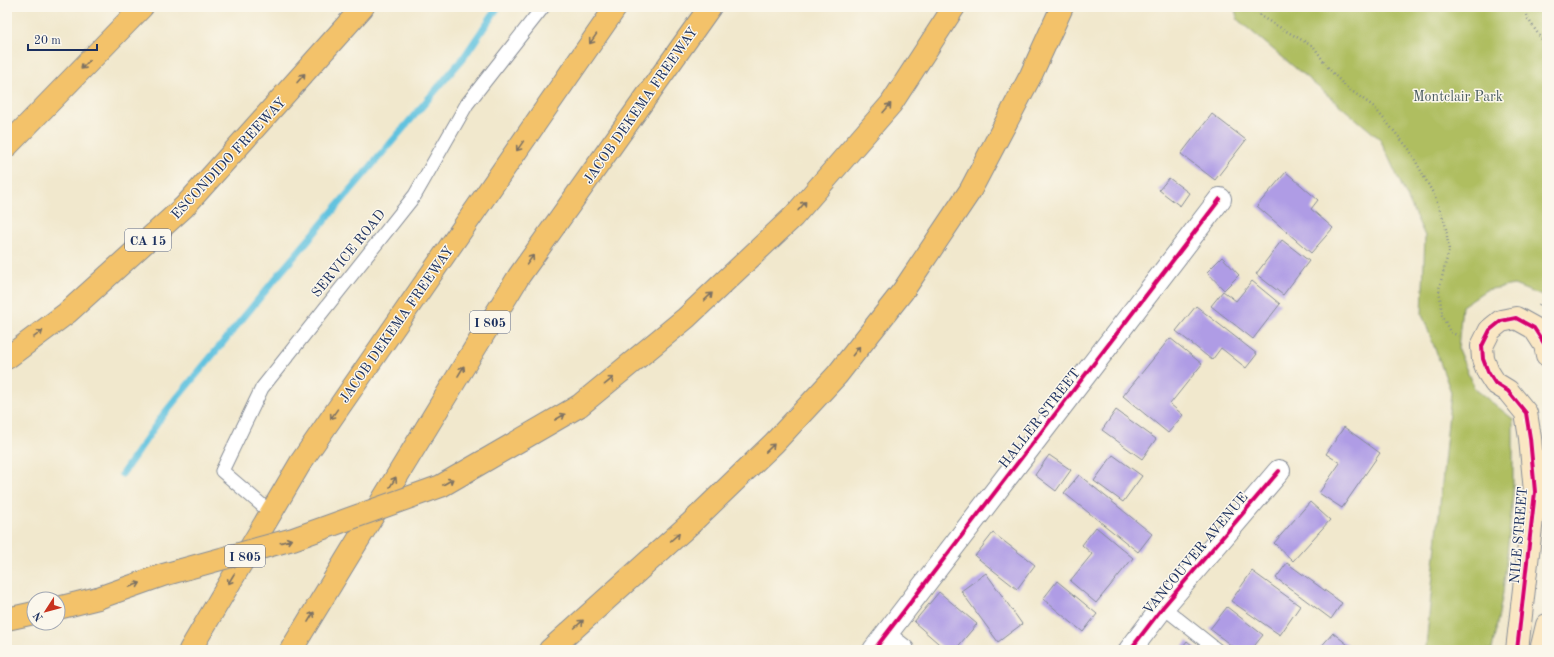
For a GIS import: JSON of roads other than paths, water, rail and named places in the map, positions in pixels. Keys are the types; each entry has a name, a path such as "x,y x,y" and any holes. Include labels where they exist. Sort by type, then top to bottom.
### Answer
{"highway":[{"path":"7,146 142,7"},
{"name":"ESCONDIDO FREEWAY","path":"7,358 67,313 184,207 363,7"},
{"name":"JACOB DEKEMA FREEWAY","path":"190,650 301,462 616,7"},
{"name":"JACOB DEKEMA FREEWAY","path":"291,650 519,276 710,7"},
{"path":"66,606 98,598 162,575 293,539 441,486 579,406 686,318 792,217 891,104 954,7"},
{"path":"550,650 692,523 774,443 837,375 903,291 970,191 1032,75 1062,7"},
{"path":"7,619 26,615"}],"street":[{"name":"HALLER STREET","path":"880,643 1220,199"},
{"name":"NILE STREET","path":"1517,650 1535,492 1530,438 1526,413 1508,391 1495,383 1488,372 1483,359 1482,346 1490,330 1501,321 1516,318 1534,328 1545,345 1547,355"},
{"name":"VANCOUVER AVENUE","path":"1130,650 1163,608 1279,471"},
{"path":"1541,650 1547,625"},
{"path":"880,643 903,650"}],"lane":[{"name":"SERVICE ROAD","path":"270,513 222,471 262,388 415,195 467,104 543,7"},
{"path":"1163,608 1217,650"}],"waterway":[{"path":"122,474 163,415 281,272 464,57 498,7"}],"park label":[{"name":"Montclair Park","path":"1458,96"}]}
